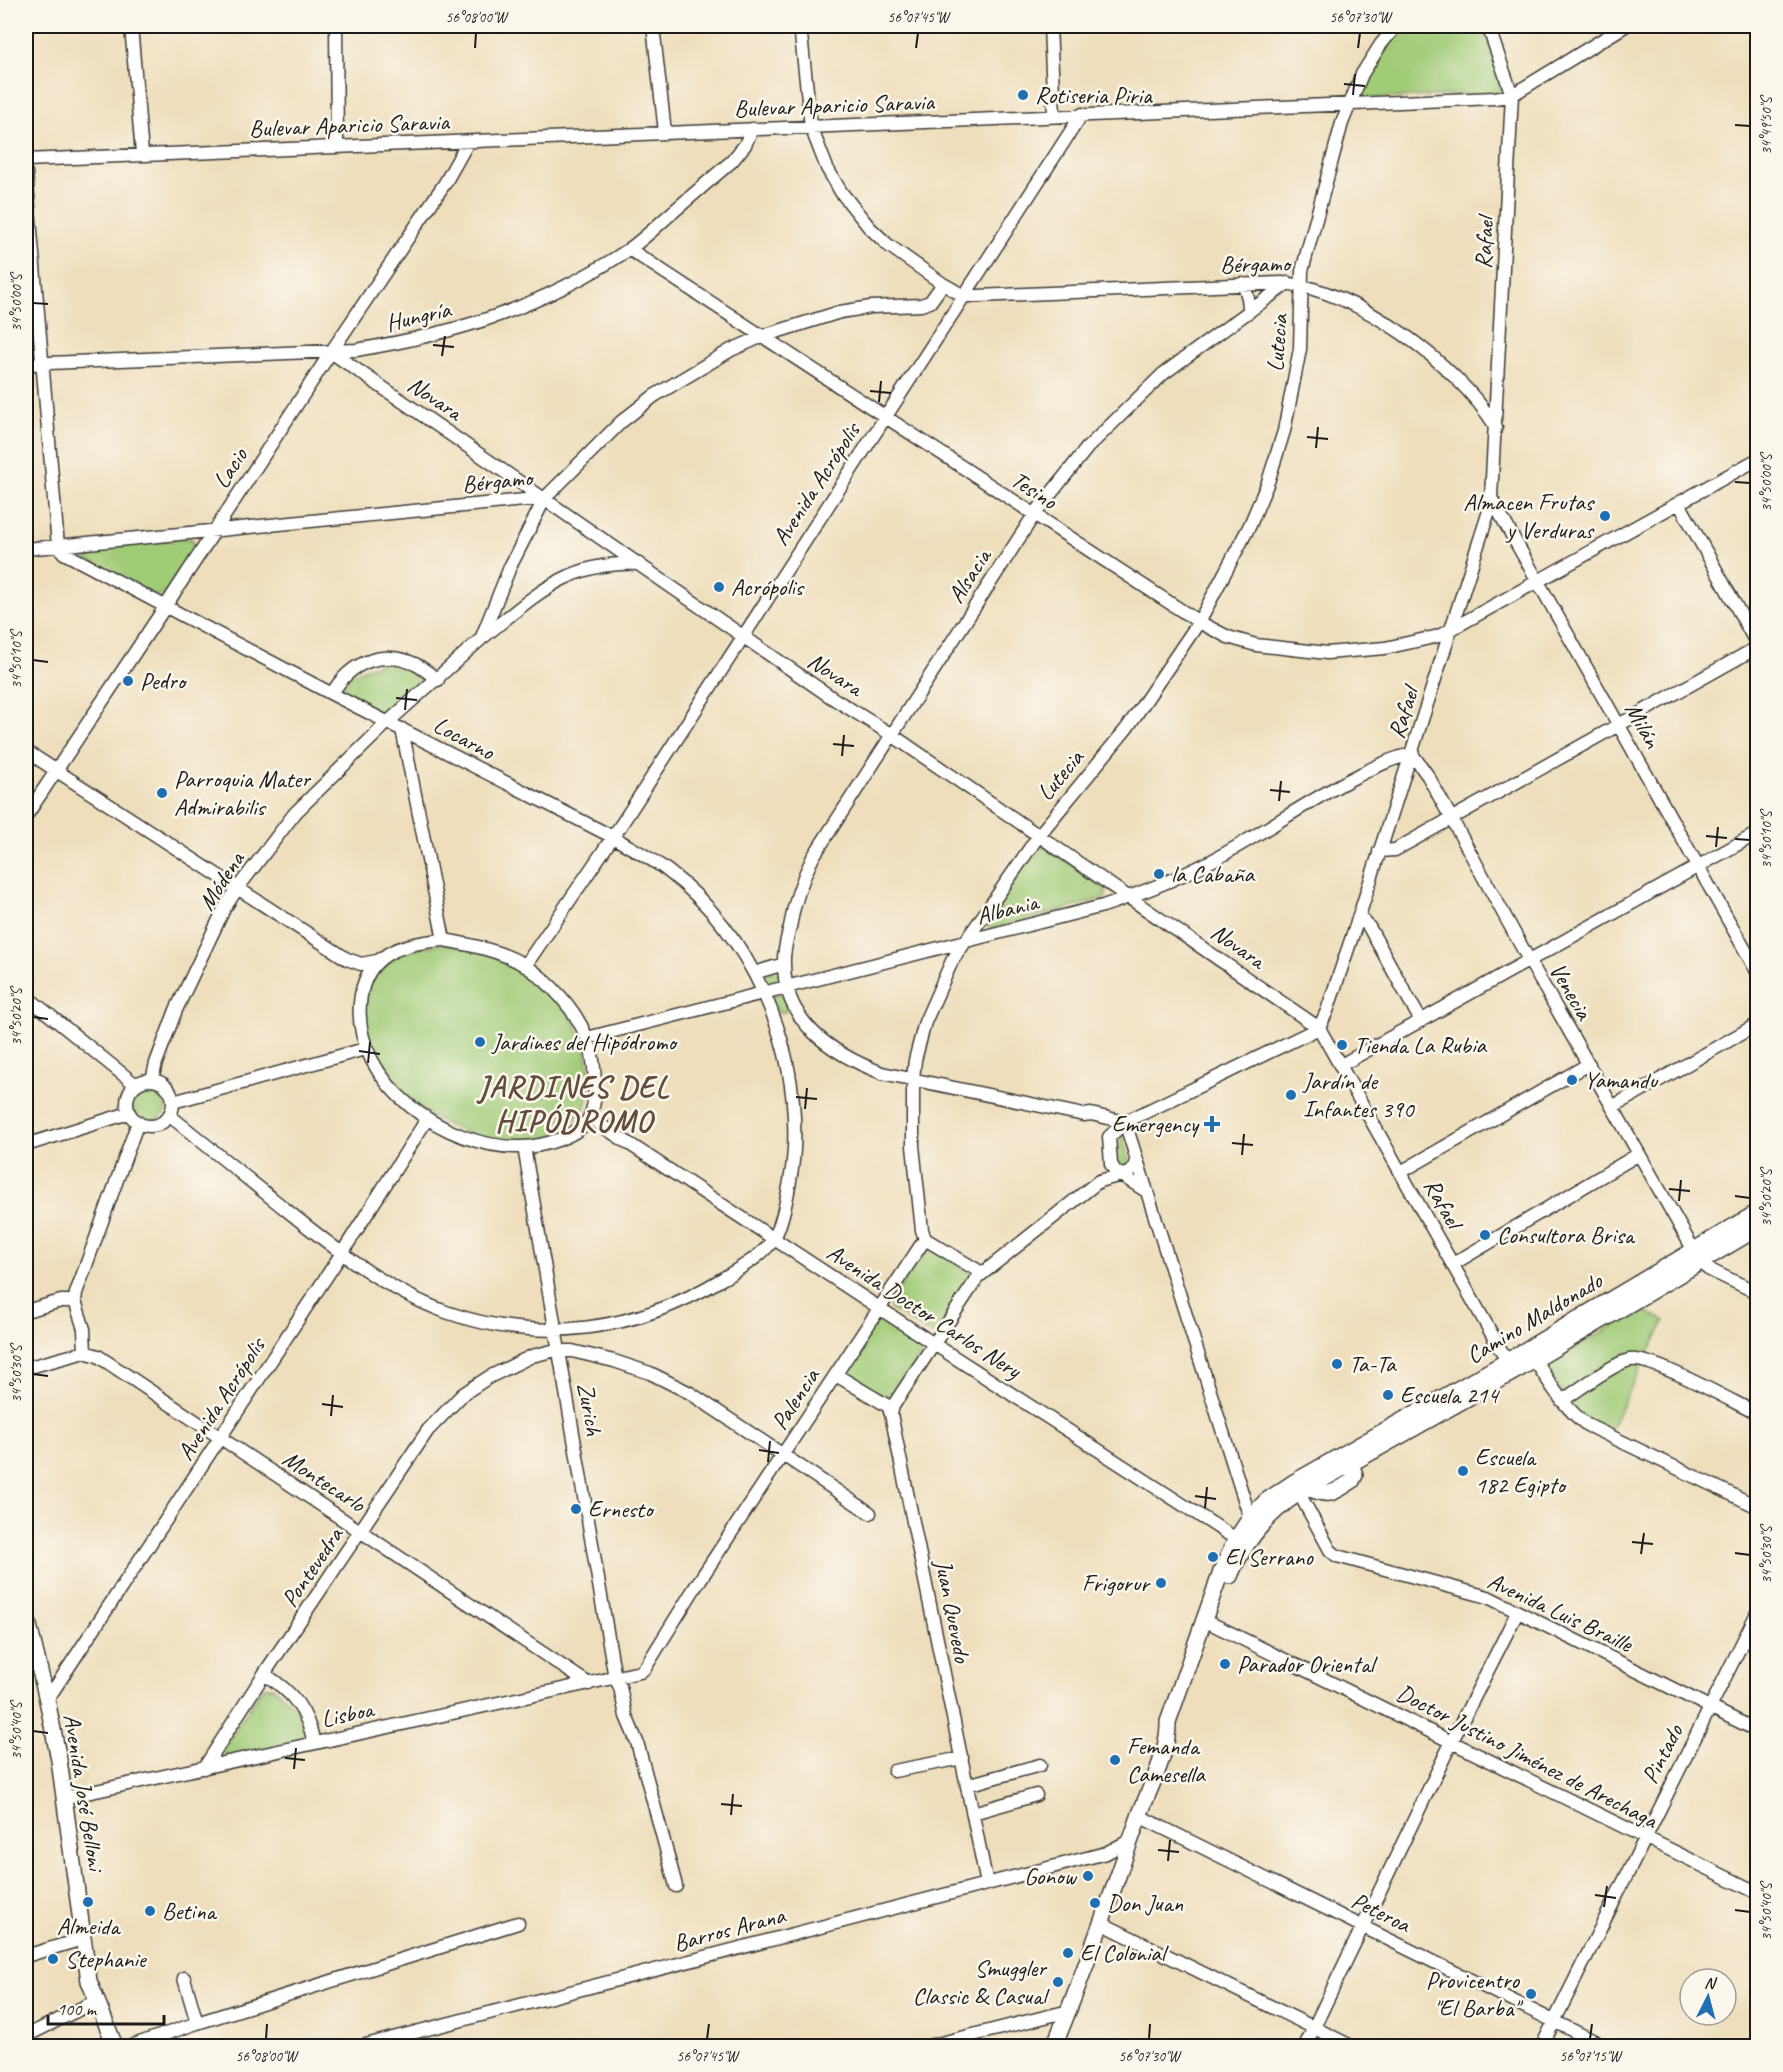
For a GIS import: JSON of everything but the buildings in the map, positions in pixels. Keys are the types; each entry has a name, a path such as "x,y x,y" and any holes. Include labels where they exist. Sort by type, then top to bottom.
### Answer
{"main road":[{"name":"Camino Maldonado","path":"1208,1622 1222,1569 1236,1539 1250,1518 1280,1490 1350,1457 1535,1360 1697,1255 1758,1212"},
{"name":"Camino Maldonado","path":"1350,1457 1507,1361 1697,1255 1758,1228"},
{"path":"1304,1491 1324,1494 1344,1486 1354,1478 1350,1457"},
{"name":"Camino Maldonado","path":"1054,2046 1121,1870 1168,1734 1168,1722 1208,1622 1253,1533 1274,1511 1304,1491"},
{"name":"Avenida José Belloni","path":"26,1613 47,1700 64,1798 89,1981 115,2046"}],"street":[{"path":"131,26 142,154"},
{"path":"336,26 338,145"},
{"path":"653,26 665,132"},
{"path":"800,26 811,127 827,168 836,184 869,226 888,245 964,296"},
{"path":"1050,26 1054,116"},
{"path":"1294,284 1349,104 1362,74 1381,44 1396,26"},
{"name":"Rafael","path":"1488,26 1512,95 1491,498 1488,514 1412,754 1327,1011 1319,1028 1507,1361"},
{"name":"Bulevar Aparicio Saravia","path":"26,160 338,145 403,145 1495,98 1512,95 1625,26"},
{"name":"Avenida Acrópolis","path":"525,966 613,837 1082,114"},
{"name":"Hungría","path":"26,364 330,352 409,341 495,318 570,284 629,249 732,161 745,145 752,129"},
{"name":"Lacio","path":"26,816 330,352 445,183 468,142"},
{"path":"26,173 58,546"},
{"name":"Tesino","path":"629,249 1199,622 1228,637 1256,645 1326,653 1385,648 1439,636 1758,459"},
{"name":"Bérgamo","path":"26,549 545,498 621,422 654,396 731,350 763,336 840,312 870,307 921,305 930,302 943,284"},
{"path":"1242,284 1249,302 1249,312"},
{"name":"Bérgamo","path":"964,296 1242,284 1294,284 1353,305 1411,340 1452,374 1483,408 1496,427"},
{"name":"Alsacia","path":"797,1014 787,987 784,964 792,917 807,869 1034,515 1087,448 1163,374 1249,312 1294,284"},
{"name":"Lutecia","path":"925,1239 920,1217 913,1146 913,1079 915,1060 925,1022 952,961 965,941 1039,835 1127,728 1199,622 1250,525 1277,458 1299,357 1302,303 1294,284"},
{"name":"Novara","path":"330,352 545,498 743,637 892,735 1319,1028"},
{"name":"Módena","path":"481,639 510,567 545,498"},
{"name":"Milán","path":"1491,498 1758,973"},
{"path":"1379,851 1395,850 1758,646 1679,503"},
{"name":"Locarno","path":"58,546 64,553 165,607 613,837 666,870 694,893 734,939 764,993"},
{"name":"Módena","path":"152,1080 176,1010 225,909 237,889 295,813 388,722 438,680 481,639 542,591 567,576 592,567 626,563 639,564"},
{"path":"332,694 339,682 351,671 377,658 397,658 407,661 417,665 438,680"},
{"path":"402,729 444,940"},
{"path":"26,751 347,959 361,964 377,961 402,947 444,940 485,949 525,966 560,996 587,1038 594,1063 595,1081 590,1118 581,1128 566,1137 547,1144 524,1147 502,1147 478,1143 428,1119 395,1092 383,1078 365,1049 360,1023 360,994 355,969 347,959"},
{"name":"Venecia","path":"1412,754 1428,776 1529,960 1697,1255"},
{"name":"Albania","path":"587,1038 1103,906 1130,897 1225,854 1330,789 1389,759 1412,754"},
{"path":"1341,1065 1758,833"},
{"path":"1359,916 1369,927 1421,1021"},
{"path":"360,994 368,973 377,961"},
{"path":"754,973 784,964"},
{"path":"365,1049 171,1109 166,1120 155,1125 143,1125 134,1118 127,1098 136,1085 152,1080 166,1087 171,1109 322,1239 401,1291 448,1312 509,1327 555,1331 610,1324 669,1307 702,1291 750,1262 774,1239 786,1201 793,1164 795,1128 790,1075 776,1023 764,993"},
{"path":"26,996 136,1085"},
{"path":"776,1023 797,1014 818,1038 835,1051 858,1064 882,1073 1084,1115 1101,1125 1109,1137 1111,1164 1122,1175 1146,1191"},
{"path":"1612,1107 1758,1024"},
{"path":"1109,1137 1125,1122 1319,1028"},
{"path":"1401,1172 1589,1064"},
{"path":"1084,1115 1091,1114 1125,1122"},
{"path":"26,1145 134,1118"},
{"path":"26,1368 86,1352 84,1329 75,1301 76,1293 134,1118"},
{"name":"Avenida Doctor Carlos Nery","path":"590,1118 1236,1539"},
{"name":"Avenida Acrópolis","path":"47,1700 221,1438 428,1119"},
{"path":"1125,1122 1250,1518"},
{"name":"Zurich","path":"524,1147 615,1678 620,1687 626,1716 637,1742 676,1886"},
{"path":"1453,1264 1639,1154"},
{"path":"1099,1181 1109,1156"},
{"path":"891,1414 893,1406 972,1283 1099,1181 1129,1173 1136,1161"},
{"path":"925,1239 982,1273"},
{"name":"Palencia","path":"640,1672 645,1668 694,1588 925,1239"},
{"path":"1697,1255 1708,1269 1758,1293"},
{"path":"26,1311 61,1301 75,1301"},
{"path":"559,1350 614,1361 650,1373 690,1393 870,1513"},
{"name":"Pontevedra","path":"204,1768 264,1674 428,1430 463,1394 489,1377 532,1356 559,1350"},
{"name":"Montecarlo","path":"86,1352 98,1356 589,1684"},
{"path":"1535,1360 1562,1401 1579,1419 1603,1434 1758,1507"},
{"path":"1562,1401 1622,1362 1639,1360 1659,1366 1758,1414"},
{"path":"836,1375 888,1406 891,1414"},
{"name":"Juan Quevedo","path":"891,1414 987,1884"},
{"name":"Avenida Luis Braille","path":"1304,1491 1330,1550 1337,1556 1488,1597 1758,1731"},
{"name":"Pintado","path":"1542,2046 1643,1838 1758,1611"},
{"path":"1305,2046 1452,1741 1517,1613"},
{"name":"Doctor Justino Jiménez de Arechaga","path":"1208,1622 1758,1893"},
{"name":"Lisboa","path":"64,1798 640,1672"},
{"path":"264,1674 291,1693 301,1707 314,1742"},
{"path":"894,1771 962,1758"},
{"path":"967,1785 1040,1765"},
{"path":"973,1813 1036,1795"},
{"name":"Peteroa","path":"1139,1816 1604,2046"},
{"name":"Barros Arana","path":"362,2046 1106,1854 1131,1840"},
{"path":"1106,1854 1117,1860 1121,1870"},
{"path":"131,2046 197,2023 518,1923"},
{"path":"1101,1923 1351,2046"},
{"path":"26,1956 82,1939"},
{"path":"184,1978 197,2023"},
{"path":"26,2036 96,2001"},
{"path":"929,2046 1069,2011"}],"green space":[{"path":"1401,26 1483,26 1503,86 1498,93 1365,99 1361,89 1375,61"},
{"path":"189,538 193,540 194,549 166,594 155,596 86,559 89,548"},
{"path":"386,661 414,668 423,675 422,684 387,715 346,695 343,687 351,674"},
{"path":"1043,845 1105,888 1105,898 994,929 989,927 985,923 1036,846"},
{"name":"Jardines del Hipódromo","path":"441,943 483,952 522,969 542,984 571,1016 587,1056 590,1085 588,1099 582,1111 573,1122 555,1134 535,1141 513,1142 491,1140 469,1134 428,1114 411,1102 380,1068 364,1031 366,981 390,955"},
{"path":"775,970 781,972 781,981 768,986 763,976"},
{"path":"773,994 784,994 789,1008 785,1012 780,1013 775,1007"},
{"path":"149,1085 162,1090 167,1103 162,1116 149,1121 136,1116 131,1103 136,1090"},
{"path":"1119,1133 1123,1137 1131,1166 1125,1173 1115,1164 1114,1136"},
{"path":"931,1247 972,1275 935,1335 891,1309 890,1303 923,1249"},
{"path":"1641,1309 1665,1321 1647,1356 1562,1392 1545,1366"},
{"path":"881,1315 924,1344 923,1351 889,1402 842,1372"},
{"path":"1642,1364 1609,1433 1575,1411 1570,1400 1624,1365"},
{"path":"263,1687 273,1687 291,1704 299,1714 307,1737 305,1740 226,1757 223,1748"}],"place":[{"name":"Rotiseria Piria","path":"1023,95"},
{"name":"Almacen Frutas y Verduras","path":"1605,516"},
{"name":"Acrópolis","path":"719,587"},
{"name":"Pedro","path":"128,681"},
{"name":"Parroquia Mater Admirabilis","path":"162,793"},
{"name":"la Cabaña","path":"1159,874"},
{"name":"Jardines del Hipódromo","path":"480,1042"},
{"name":"Tienda La Rubia","path":"1342,1045"},
{"name":"Yamandu","path":"1572,1080"},
{"name":"Jardín de Infantes 390","path":"1291,1095"},
{"name":"Emergency","path":"1212,1124"},
{"name":"Consultora Brisa","path":"1485,1235"},
{"name":"Ta-Ta","path":"1337,1364"},
{"name":"Escuela 214","path":"1388,1395"},
{"name":"Escuela 182 Egipto","path":"1463,1471"},
{"name":"Ernesto","path":"576,1509"},
{"name":"El Serrano","path":"1213,1557"},
{"name":"Frigorur","path":"1161,1583"},
{"name":"Parador Oriental","path":"1225,1664"},
{"name":"Femanda Camesella","path":"1115,1760"},
{"name":"Gonow","path":"1088,1876"},
{"name":"Almeida","path":"88,1902"},
{"name":"Don Juan","path":"1095,1903"},
{"name":"Betina","path":"150,1911"},
{"name":"El Colonial","path":"1068,1953"},
{"name":"Stephanie","path":"53,1959"},
{"name":"Smuggler Classic & Casual","path":"1058,1982"},
{"name":"Provicentro \"El Barba\"","path":"1531,1994"}],"district":[{"name":"JARDINES DEL HIPÓDROMO","path":"574,1104"}]}
